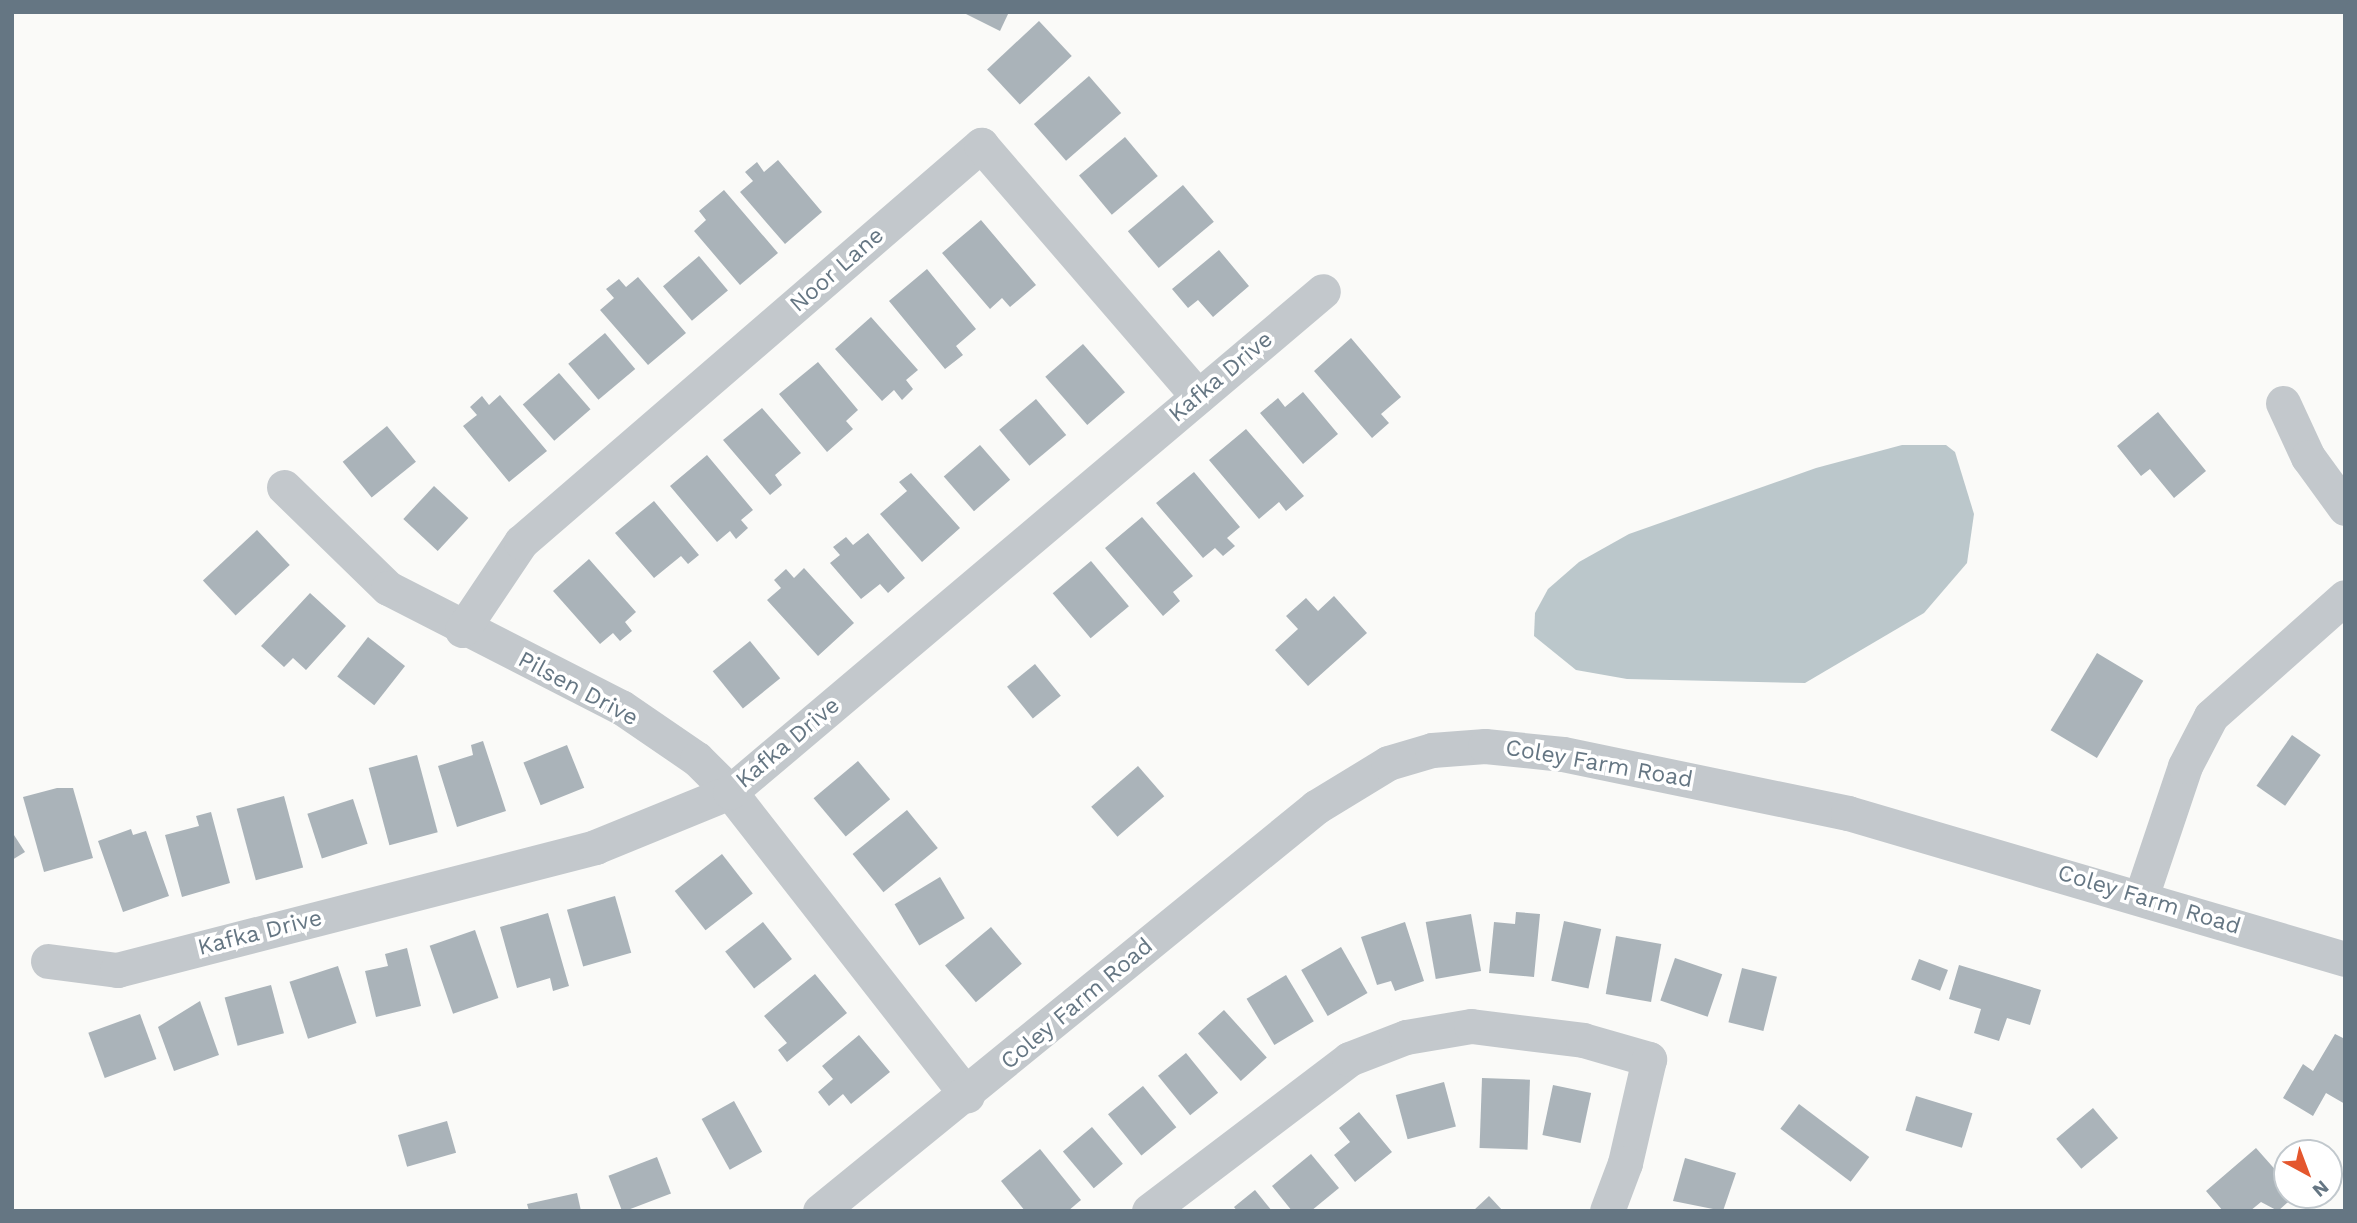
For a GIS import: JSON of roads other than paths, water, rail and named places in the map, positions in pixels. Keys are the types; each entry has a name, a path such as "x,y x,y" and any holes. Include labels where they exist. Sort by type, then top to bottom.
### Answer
{"street":[{"name":"Noor Lane","path":"462,630 521,542 981,145 1198,396"},
{"name":"Kafka Drive","path":"48,961 117,970 595,847 730,792 1323,291"},
{"path":"2283,403 2308,457 2345,508"},
{"name":"Pilsen Drive","path":"284,487 388,588 462,630 621,707 697,759 730,792 968,1095"},
{"path":"2141,897 2185,766 2211,716 2345,597"},
{"name":"Coley Farm Road","path":"820,1211 968,1095 1316,807 1388,763 1432,750 1511,747 1721,785 1848,813 2345,959"},
{"path":"1149,1211 1308,1085 1349,1059 1406,1037 1502,1027 1649,1059 1625,1163 1606,1211"}]}
